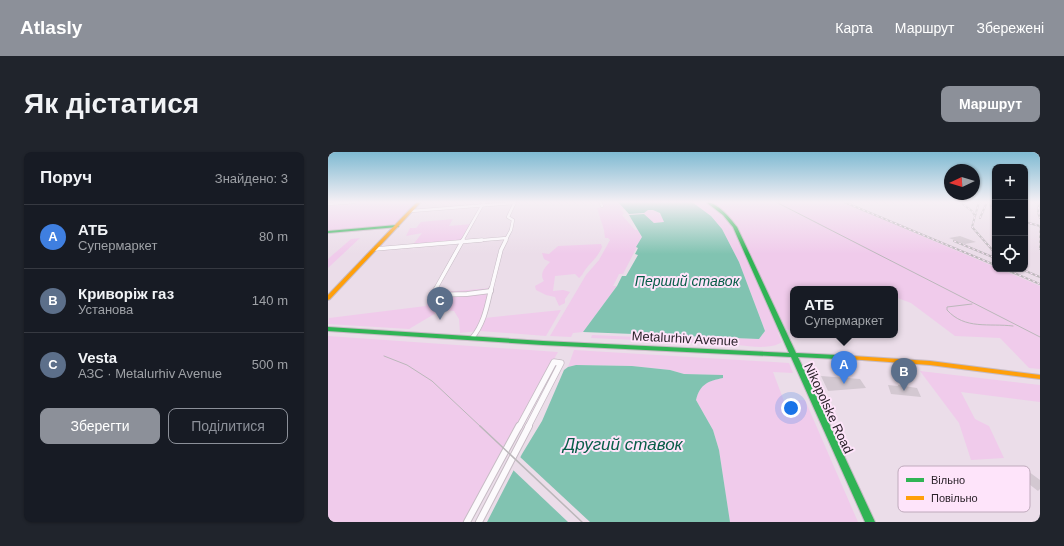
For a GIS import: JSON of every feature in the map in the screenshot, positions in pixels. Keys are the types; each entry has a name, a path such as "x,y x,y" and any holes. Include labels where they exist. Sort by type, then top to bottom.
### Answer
{"main road":[{"path":"328,298 403,219"},
{"name":"Nikopolske Road","path":"728,219 735,227 870,522"},
{"path":"328,232 396,226"},
{"name":"Metalurhiv Avenue","path":"328,329 543,343 898,360 1040,378"}],"street":[{"path":"475,219 432,295 467,294 491,291"},
{"path":"472,338 478,331 491,291 491,285 501,250 514,222 512,219"},
{"path":"375,249 507,238"},
{"path":"467,522 554,362 561,363 479,522"},
{"path":"541,387 549,388"},
{"path":"483,492 494,494"}],"shaded area":[{"path":"328,219 403,219 397,226 328,232"},
{"path":"453,219 449,226 472,224 462,242 412,246 422,233 406,236 410,228 416,228 421,222"},
{"path":"601,219 626,219 635,230 638,230 642,237 623,274 619,274 613,286 617,286 583,332 573,333 571,337 550,336 586,275 599,260 610,240 605,238"},
{"path":"648,219 663,219 664,222 654,223"},
{"path":"714,219 726,219 733,227 779,331 778,333 782,342 772,346 760,347 737,345 736,341 728,341 728,338 759,339 765,331 739,262 722,229"},
{"path":"732,219 883,219 992,266 992,272 1007,272 1040,286 1040,369 1029,368 1000,338 955,336 911,303 898,298 898,286 790,286 790,330 786,329 737,227"},
{"path":"360,238 328,268 328,259 351,239"},
{"path":"601,244 602,247 598,254 579,278 575,274 555,276 553,291 563,290 570,292 565,299 565,303 559,306 555,297 546,295 536,290 535,286 544,281 542,273 550,262 544,259 542,253 549,254 558,246"},
{"path":"491,288 478,331 460,333 459,319 454,311 441,310 409,329 328,324 329,318 426,306 433,293"},
{"path":"561,310 546,336 480,331 485,318"},
{"path":"592,335 660,338 659,341 591,338"},
{"path":"328,336 558,352 464,522 328,522"},
{"path":"666,338 721,341 721,344 665,342"},
{"path":"574,350 789,363 793,373 773,372 784,401 805,400 858,522 730,522 719,450 713,430 696,400 700,390 705,384 713,380 723,378 722,375 684,374 670,370 632,366 576,365 568,367"},
{"path":"920,371 1040,385 1040,402 961,392 975,419 989,426 1004,458 971,460 959,423"}],"water":[{"name":"Перший ставок","path":"632,219 650,219 654,223 664,222 663,219 714,219 722,229 739,262 765,331 759,339 583,332 617,286 622,276 626,276 638,255 635,254 638,248 636,247 642,237"},
{"name":"Другий ставок","path":"576,365 632,366 670,370 684,374 723,375 723,378 713,380 705,384 700,390 696,400 713,430 719,450 730,522 487,522 522,454 542,421 564,370 568,367"}],"pier":[{"path":"519,456 590,522 568,522 512,469"}],"building":[{"path":"960,236 976,242 965,244 949,238"},
{"path":"821,376 860,379 866,388 828,391"},
{"path":"888,385 917,388 921,397 891,394"},
{"path":"1030,473 1040,480 1040,489 1038,491 1030,485"}],"tram line":[{"path":"810,219 1040,337"},
{"path":"972,304 947,307 947,310 962,321 969,323 1013,326"},
{"path":"384,356 407,365 432,381 481,427"},
{"path":"480,426 582,522"}],"railway":[{"path":"885,219 992,264"},
{"path":"974,219 972,227 992,250"},
{"path":"1028,223 1040,226"},
{"path":"1040,228 1040,249"},
{"path":"954,241 992,257"},
{"path":"1012,272 1040,284"},
{"path":"1028,272 1040,277"}],"traffic: fast":[{"path":"728,219 735,227 870,522"},
{"path":"328,232 397,226"},
{"path":"328,329 543,343 837,357"}],"traffic: slow":[{"path":"328,298 403,219"},
{"path":"837,357 930,363 1040,377"}],"place":[{"name":"Vesta","path":"440,320"},
{"name":"АТБ","path":"844,384"},
{"name":"Криворіж газ","path":"904,391"}]}
